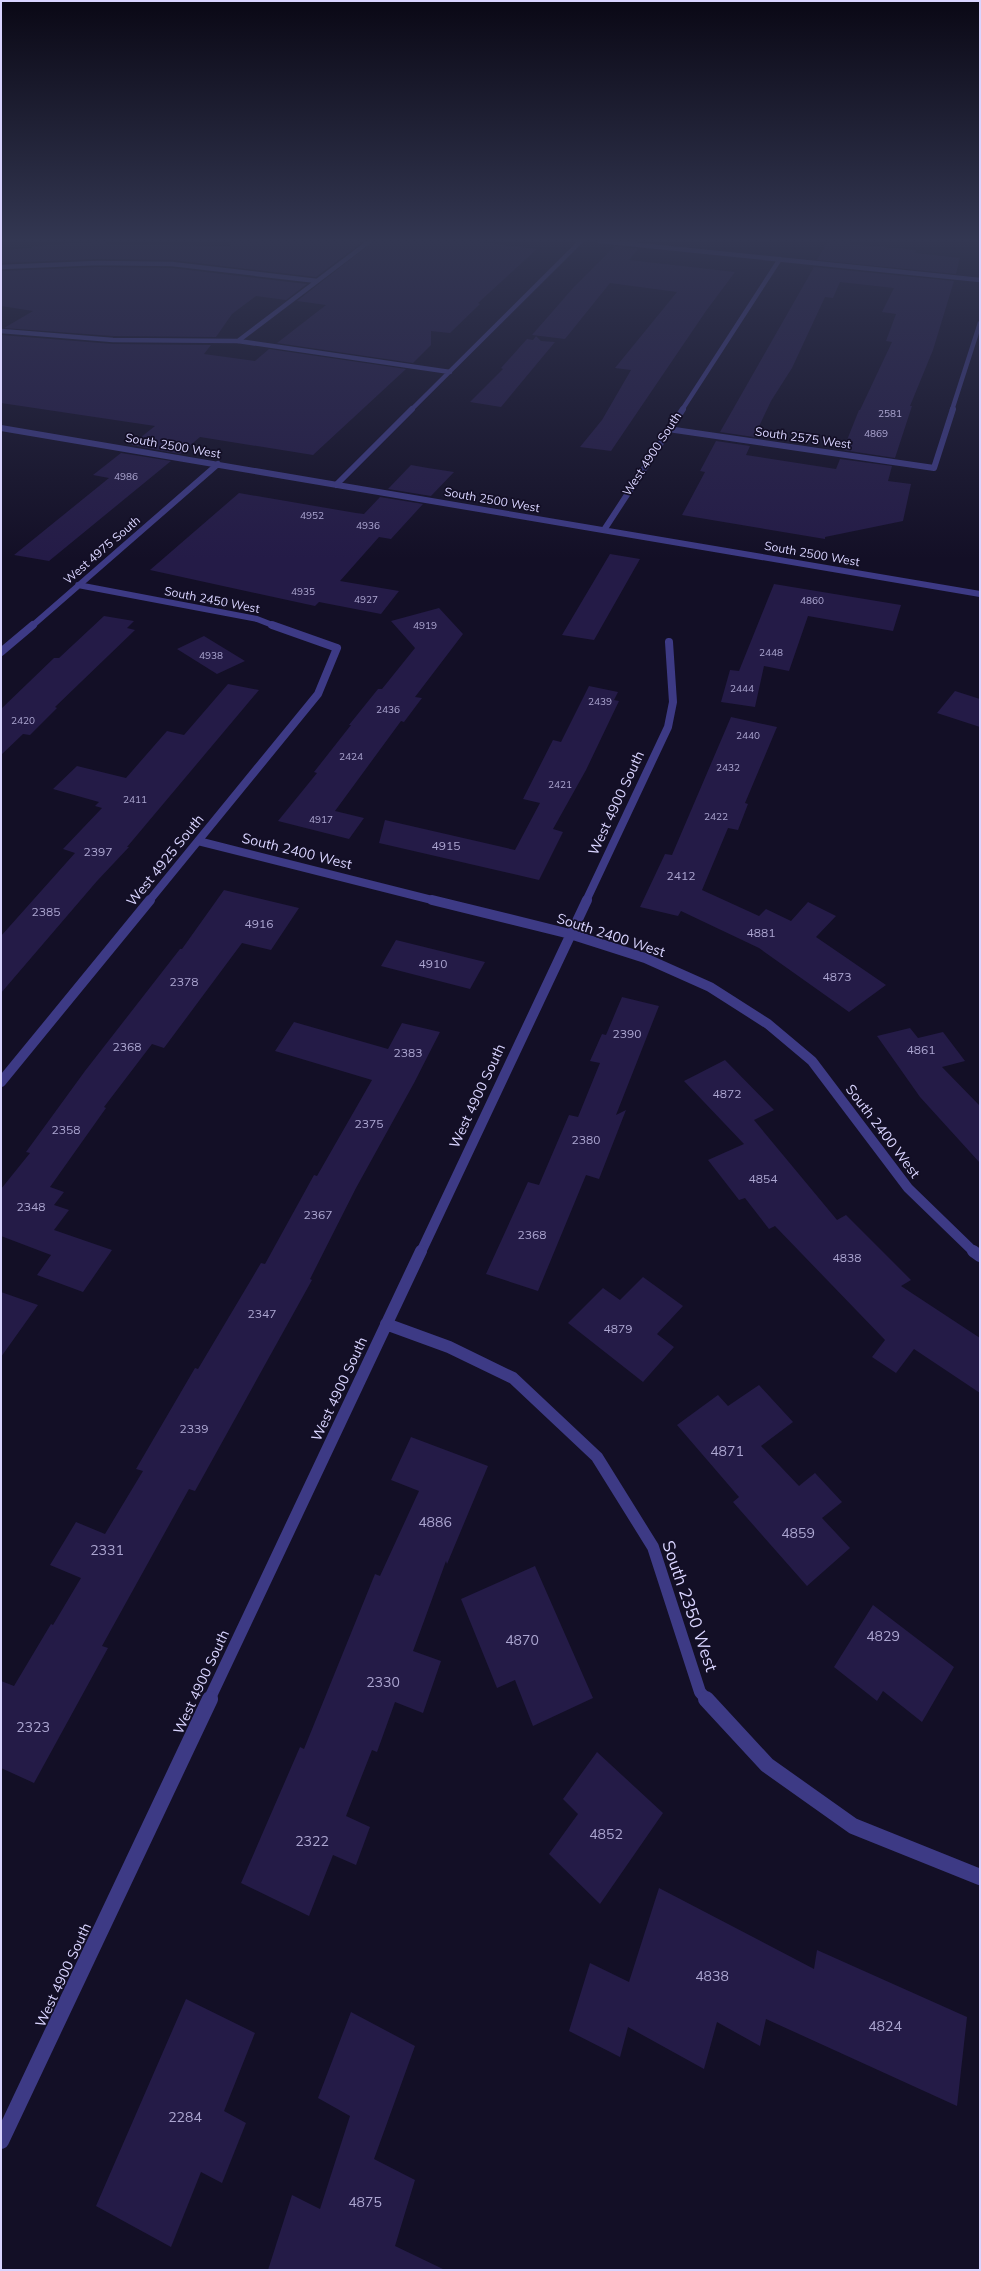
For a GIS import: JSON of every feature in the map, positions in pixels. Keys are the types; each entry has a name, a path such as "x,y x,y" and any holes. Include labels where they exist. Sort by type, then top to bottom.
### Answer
{"street":[{"path":"279,347 450,372"},
{"path":"336,485 475,347"},
{"name":"West 4900 South","path":"604,530 722,347"},
{"name":"South 2575 West","path":"668,429 934,468 972,347"},
{"name":"South 2500 West","path":"1,428 980,594"},
{"name":"West 4975 South","path":"1,652 218,464"},
{"name":"South 2450 West","path":"78,585 257,619 338,648"},
{"name":"West 4900 South","path":"1,2141 668,727 673,702 669,642"},
{"name":"West 4925 South","path":"1,1082 318,694 338,648"},
{"name":"South 2400 West","path":"198,841 570,934 645,958 710,987 768,1024 812,1061 908,1188 974,1252 980,1256"},
{"name":"South 2350 West","path":"386,1324 449,1348 513,1378 597,1457 653,1547 700,1692 767,1765 853,1826 980,1877"}],"building":[{"path":"1,347 209,347 204,354 255,361 269,349 406,369 313,455 200,437 180,454 131,445 155,426 1,403"},
{"path":"304,347 429,347 413,363"},
{"path":"520,347 551,347 501,407 470,402 503,369 501,368"},
{"path":"632,347 682,347 611,451 580,447 602,420 631,370 615,368"},
{"path":"768,347 802,347 792,368 771,401 754,437 720,432"},
{"path":"890,347 934,347 910,406 912,406 895,458 843,450"},
{"path":"716,441 750,446 746,455 836,469 840,459 892,466 888,481 911,484 903,521 825,537 825,539 682,515 705,472 700,471"},
{"path":"121,453 171,461 49,561 14,555 109,478 93,475"},
{"path":"411,465 454,472 431,496 388,489"},
{"path":"239,493 364,514 380,497 423,504 391,539 379,537 340,581 399,591 381,614 319,602 315,606 150,570"},
{"path":"610,554 640,559 594,640 562,635"},
{"path":"774,584 901,605 893,631 808,616 789,671 764,666 755,707 721,702 730,670 739,671"},
{"path":"439,608 463,634 415,697 422,698 404,722 401,721 335,811 364,818 349,839 278,821 317,773 314,772 351,725 349,725 378,689 382,689 415,648 391,621"},
{"path":"104,616 134,621 127,628 135,630 55,707 57,708 30,735 23,734 1,755 1,709 54,658 59,658"},
{"path":"204,636 245,661 217,674 177,649"},
{"path":"228,684 259,690 127,847 129,847 97,881 1,993 1,936 75,853 63,849 102,808 95,806 99,802 53,789 77,766 126,778 167,731 184,735"},
{"path":"589,686 618,692 614,700 619,701 586,770 553,829 563,832 539,880 379,843 385,820 515,850 540,803 523,799 553,740 561,742"},
{"path":"955,691 980,699 980,727 937,713"},
{"path":"731,717 777,727 745,803 748,804 738,830 728,828 702,890 759,916 766,909 791,921 808,902 836,916 816,937 886,985 849,1012 759,948 681,911 678,916 640,907 665,854 672,855"},
{"path":"224,890 299,908 271,950 242,943 164,1048 152,1044 104,1107 106,1108 50,1187 64,1192 54,1205 69,1210 54,1230 112,1250 83,1292 37,1275 51,1255 1,1236 1,1189 30,1153 26,1152 85,1071 180,949 182,949"},
{"path":"396,940 485,962 470,989 381,966"},
{"path":"622,997 659,1006 616,1115 626,1110 599,1179 586,1175 538,1291 486,1274 528,1182 539,1185 569,1115 578,1117 600,1063 590,1061 602,1034 606,1035"},
{"path":"294,1022 388,1049 402,1023 440,1032 414,1083 356,1188 310,1279 312,1280 195,1491 189,1489 102,1646 108,1648 34,1783 1,1768 1,1681 14,1686 51,1624 53,1625 81,1578 50,1565 76,1522 105,1534 143,1471 136,1469 195,1368 198,1369 261,1263 265,1264 314,1175 317,1176 372,1080 275,1051"},
{"path":"910,1028 918,1038 943,1032 965,1061 942,1067 980,1106 980,1163 920,1097 877,1036"},
{"path":"725,1060 774,1110 754,1120 837,1220 846,1215 911,1280 901,1286 980,1338 980,1393 914,1349 896,1373 872,1357 885,1340 775,1226 769,1229 745,1198 739,1200 708,1160 744,1144 684,1081"},
{"path":"643,1277 683,1306 657,1334 674,1347 643,1382 568,1323 603,1288 620,1300"},
{"path":"1,1292 38,1305 1,1357"},
{"path":"759,1385 793,1422 761,1446 799,1486 815,1473 842,1502 822,1518 850,1548 807,1586 733,1502 739,1497 677,1425 718,1395 728,1406"},
{"path":"411,1437 488,1466 447,1564 446,1561 413,1651 441,1661 423,1713 395,1702 377,1752 372,1750 346,1816 370,1827 356,1865 333,1855 309,1916 241,1883 300,1747 304,1749 375,1574 380,1576 419,1491 391,1480"},
{"path":"535,1566 593,1698 533,1726 515,1680 497,1688 461,1599"},
{"path":"873,1605 954,1667 922,1722 883,1691 877,1701 834,1667"},
{"path":"597,1752 663,1813 600,1904 549,1854 578,1814 563,1799"},
{"path":"659,1888 814,1969 817,1950 967,2017 957,2106 766,2019 760,2046 717,2022 704,2069 628,2027 620,2057 569,2031 590,1963 629,1982"},
{"path":"186,1999 255,2033 224,2111 246,2123 222,2183 201,2172 171,2247 96,2206"},
{"path":"351,2012 415,2046 374,2159 415,2180 395,2246 445,2270 268,2270 292,2195 320,2209 350,2116 318,2098"}]}
